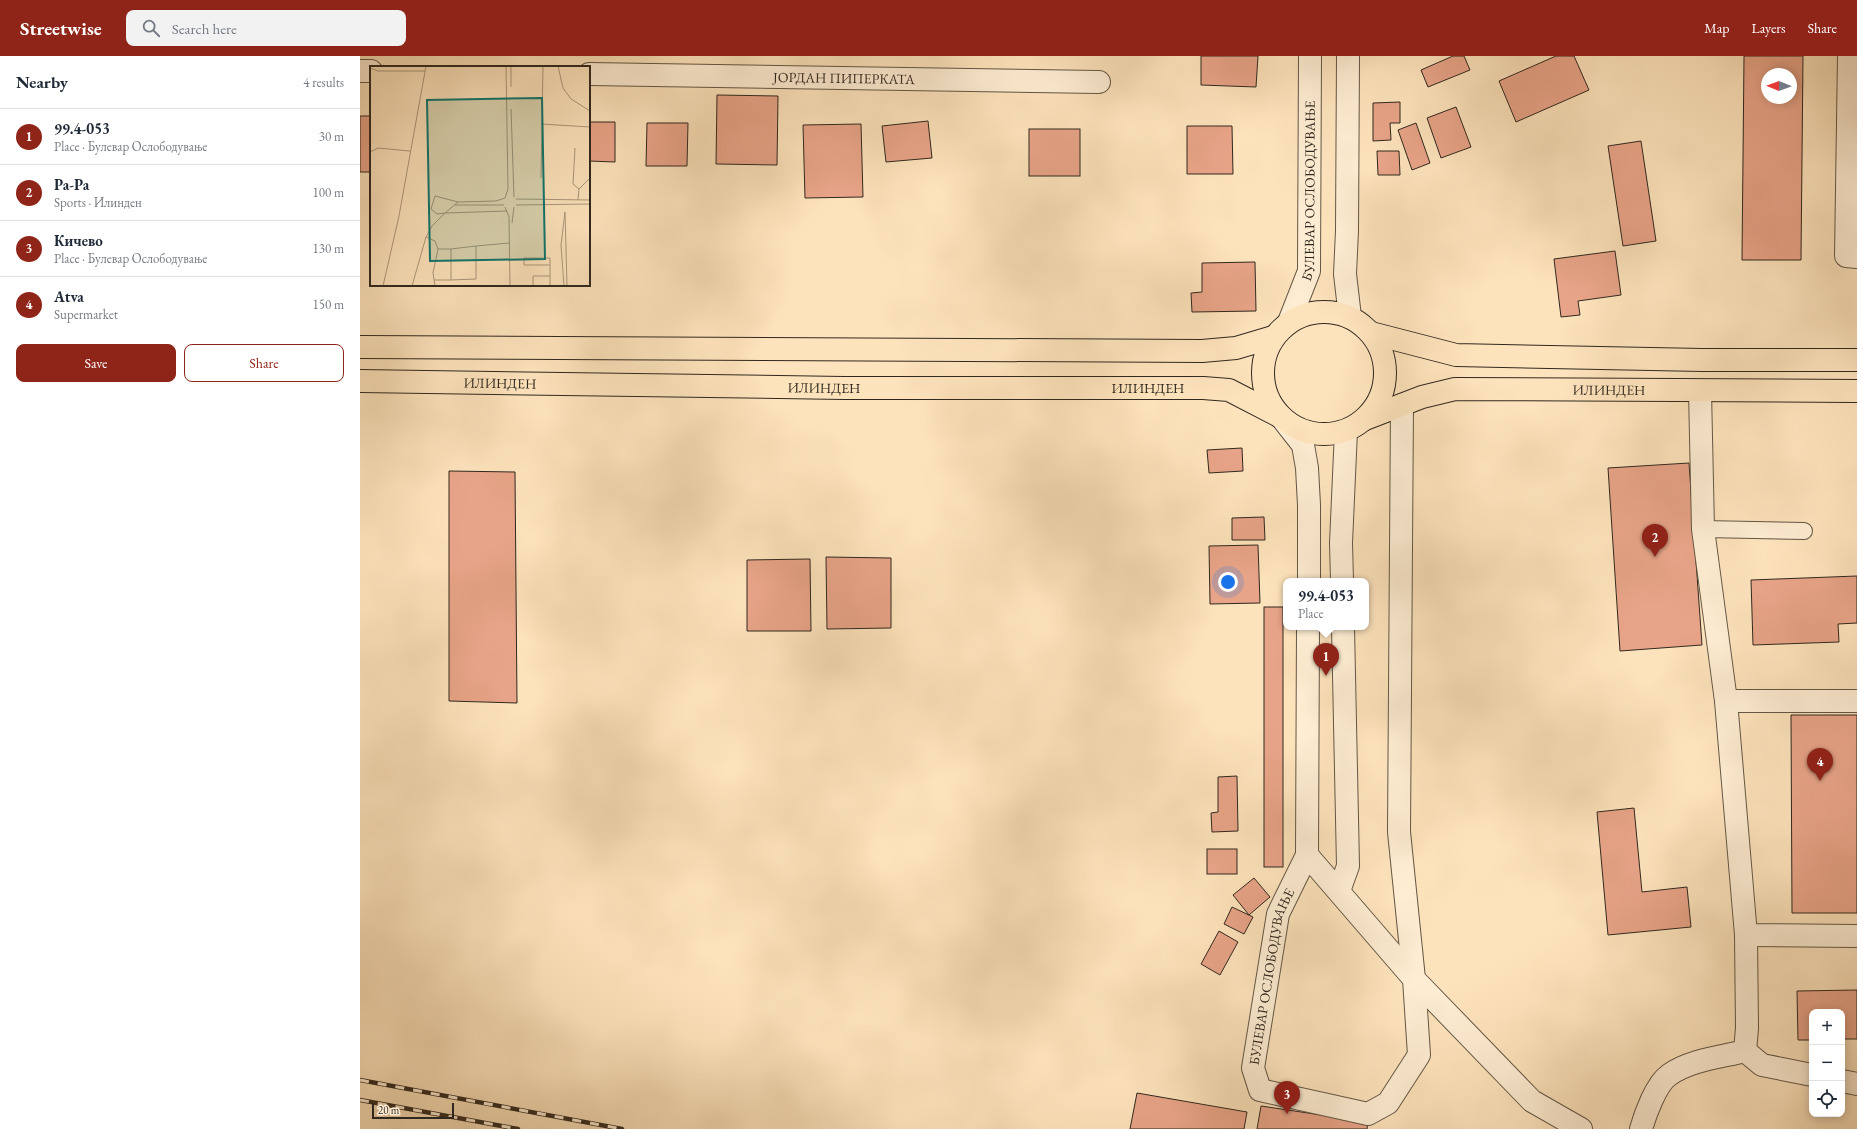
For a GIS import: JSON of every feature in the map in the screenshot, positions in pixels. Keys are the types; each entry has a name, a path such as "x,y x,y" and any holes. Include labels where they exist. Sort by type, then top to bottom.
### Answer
{"main road":[{"name":"ИЛИНДЕН","path":"1281,417 1270,403 1264,388 1262,370 1266,353 1274,337 1289,322 1303,315 1319,311 1335,312 1350,317 1362,324 1371,333 1381,349 1385,367 1384,386 1377,404 1365,419"},
{"name":"ИЛИНДЕН","path":"1371,333 1456,355 1702,360 1857,360"},
{"name":"ИЛИНДЕН","path":"360,347 1202,351 1236,348 1274,337"},
{"name":"ИЛИНДЕН","path":"360,381 844,388 1203,388 1229,390 1281,417 1292,426 1305,432 1318,434 1332,434 1346,431 1365,419 1422,397 1455,389 1857,391"}],"street":[{"name":"БУЛЕВАР ОСЛОБОДУВАЊЕ","path":"1289,322 1309,271 1310,56"},
{"path":"1348,56 1347,231 1345,274 1350,317"},
{"path":"1849,56 1846,256 1857,256"},
{"name":"ЈОРДАН ПИПЕРКАТА","path":"596,68 1099,82"},
{"path":"1700,391 1703,529 1726,701 1746,935 1747,1028 1745,1051"},
{"path":"1402,405 1400,832 1414,979"},
{"path":"1281,417 1302,445 1307,468 1309,505 1308,578"},
{"path":"1342,578 1341,543 1346,431"},
{"name":"БУЛЕВАР ОСЛОБОДУВАЊЕ","path":"1308,630 1307,855 1278,914 1252,1068 1260,1090 1368,1114 1388,1103 1419,1055 1414,979"},
{"path":"1339,891 1348,866 1343,630"},
{"path":"1726,701 1857,701"},
{"path":"1307,855 1414,979 1532,1101 1581,1129"},
{"path":"1746,935 1857,936"},
{"path":"1745,1051 1762,1065 1809,1074"},
{"path":"1641,1129 1646,1112 1668,1075 1688,1065 1745,1051"},
{"path":"1845,1082 1857,1084"}],"lane":[{"path":"1703,529 1804,531"}],"building":[{"path":"1201,56 1258,56 1256,87 1201,85"},
{"path":"1453,56 1464,56 1470,70 1428,87 1421,70"},
{"path":"1556,56 1574,56 1589,90 1516,122 1499,81"},
{"path":"1744,56 1803,56 1801,260 1742,260"},
{"path":"717,95 778,96 777,165 716,164"},
{"path":"1400,102 1400,123 1390,123 1391,140 1373,141 1373,103"},
{"path":"1456,107 1471,147 1441,158 1427,118"},
{"path":"360,116 370,116 370,172 360,172"},
{"path":"928,121 932,158 886,162 882,126"},
{"path":"590,122 615,122 615,162 590,161"},
{"path":"647,123 688,123 687,166 646,166"},
{"path":"1416,123 1430,163 1412,170 1398,130"},
{"path":"861,124 863,197 805,198 803,125"},
{"path":"1187,126 1232,126 1233,174 1187,174"},
{"path":"1029,129 1080,129 1080,176 1029,176"},
{"path":"1641,141 1656,241 1623,246 1608,146"},
{"path":"1377,151 1399,151 1400,175 1378,175"},
{"path":"1615,251 1621,295 1578,301 1580,315 1561,317 1554,259"},
{"path":"1255,262 1256,311 1192,312 1191,293 1202,292 1202,263"},
{"path":"1242,448 1243,471 1209,473 1207,450"},
{"path":"1689,463 1702,645 1620,651 1608,468"},
{"path":"449,471 515,472 517,703 449,701"},
{"path":"1264,517 1265,540 1232,540 1232,518"},
{"path":"1258,545 1260,603 1210,604 1209,546"},
{"path":"826,557 891,558 891,628 827,629"},
{"path":"810,559 811,631 747,631 747,560"},
{"path":"1857,576 1857,623 1838,624 1839,642 1753,645 1751,580"},
{"path":"1264,607 1283,607 1283,867 1264,867"},
{"path":"1791,715 1857,715 1857,913 1792,913"},
{"path":"1237,776 1238,831 1212,832 1211,813 1218,812 1218,777"},
{"path":"1634,808 1642,892 1687,887 1691,927 1608,935 1597,812"},
{"path":"1207,849 1237,849 1237,874 1207,874"},
{"path":"1254,878 1270,897 1249,915 1233,895"},
{"path":"1232,907 1253,917 1244,934 1224,924"},
{"path":"1219,931 1238,942 1220,975 1201,964"},
{"path":"1857,990 1857,1039 1845,1039 1845,1009 1809,1009 1809,1040 1798,1040 1797,991"},
{"path":"1137,1093 1247,1112 1244,1129 1130,1129"},
{"path":"1261,1106 1368,1122 1367,1129 1257,1129"}],"railway":[{"path":"360,1080 622,1129"},
{"path":"360,1100 518,1129"}],"place":[{"name":"Ра-Ра","path":"1655,557"},
{"name":"99.4-053","path":"1326,676"},
{"name":"Atva","path":"1820,781"},
{"name":"Кичево","path":"1287,1114"}]}
